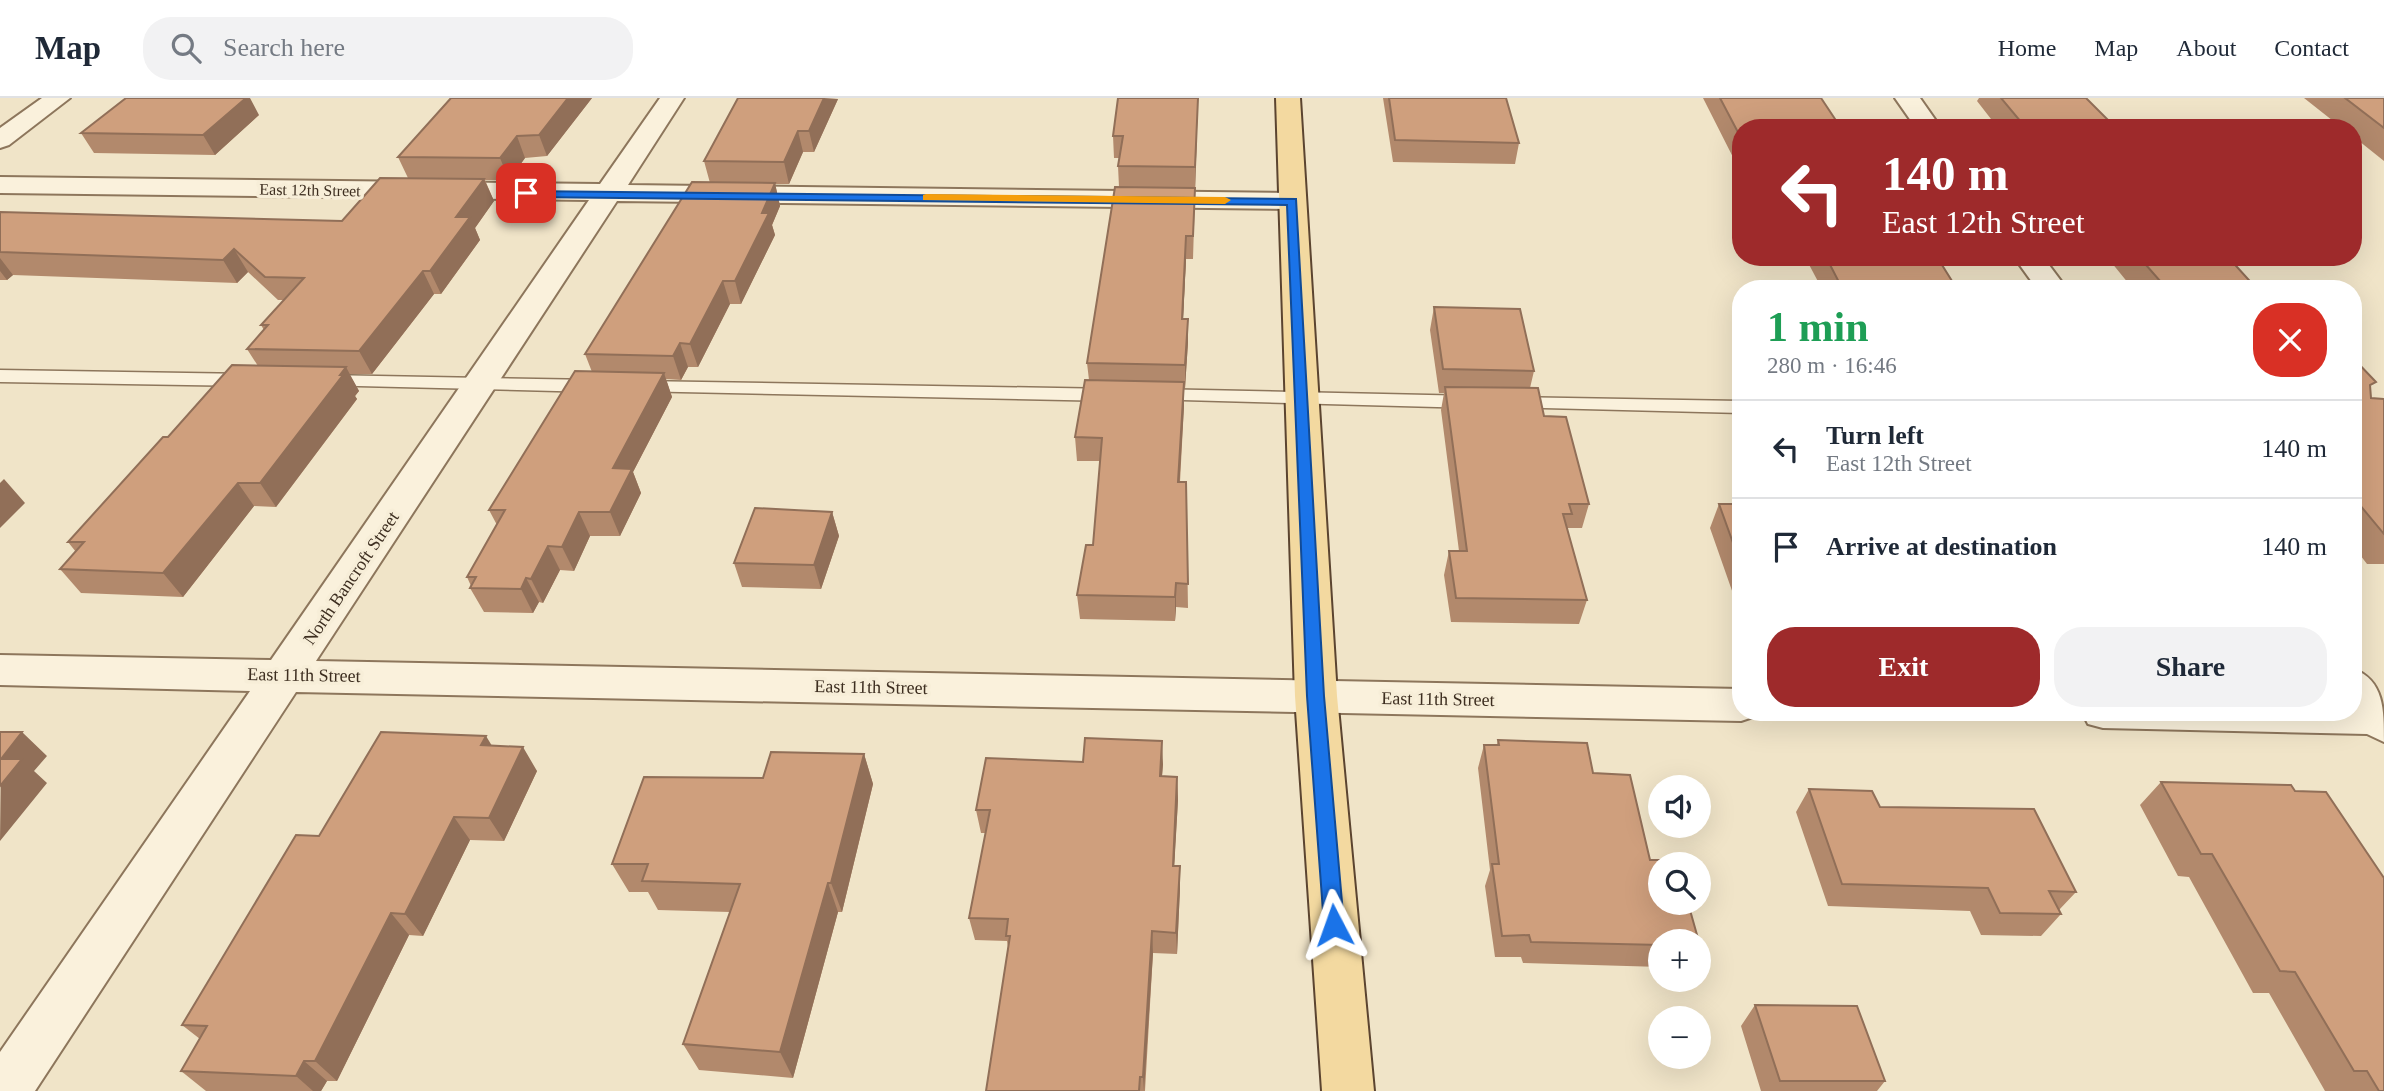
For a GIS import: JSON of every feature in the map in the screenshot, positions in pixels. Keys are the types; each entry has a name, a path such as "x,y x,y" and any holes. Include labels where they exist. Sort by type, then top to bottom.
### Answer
{"main road":[{"path":"1288,98 1316,696 1348,1091"}],"street":[{"path":"0,140 58,98"},
{"name":"North Bancroft Street","path":"4,1091 672,98"},
{"path":"1907,98 1922,119"},
{"name":"East 12th Street","path":"0,185 1292,201"},
{"name":"East 11th Street","path":"0,670 1732,705"},
{"path":"2362,695 2382,720"},
{"path":"2362,719 2382,720"}],"lane":[{"path":"0,376 271,380"},
{"path":"311,381 1732,407"}],"building":[{"path":"126,98 246,98 203,135 81,133"},
{"path":"451,98 568,98 539,135 517,136 500,158 398,157"},
{"path":"738,98 824,98 809,131 798,131 784,162 704,161"},
{"path":"1118,98 1198,98 1195,167 1118,166 1123,136 1113,136"},
{"path":"1389,98 1506,98 1519,143 1395,140"},
{"path":"1720,98 1821,98 1835,119 1732,119"},
{"path":"2001,98 2086,98 2107,119 2018,119"},
{"path":"2345,98 2384,98 2384,128"},
{"path":"380,178 484,179 456,217 470,217 430,271 423,271 359,351 247,349 268,325 261,325 304,278 265,277 234,249 223,260 0,252 0,212 342,221"},
{"path":"692,182 775,183 762,213 769,213 735,281 723,281 690,344 680,343 673,356 585,354"},
{"path":"1115,187 1195,188 1193,236 1186,236 1182,319 1188,319 1185,365 1087,363"},
{"path":"1831,266 1943,266 1951,280 1838,280"},
{"path":"2147,266 2236,266 2249,280 2159,280"},
{"path":"1434,307 1520,309 1534,371 1443,369"},
{"path":"232,365 346,367 340,375 343,375 260,483 238,483 163,573 60,569 84,542 68,542"},
{"path":"2362,367 2376,382 2370,385 2371,398 2384,399 2384,534 2362,508"},
{"path":"575,371 664,373 613,468 632,469 610,512 579,512 562,547 548,546 531,579 526,578 521,589 470,588 476,577 467,577 505,510 489,510"},
{"path":"1085,380 1184,382 1178,482 1186,482 1188,584 1176,583 1175,597 1077,595 1086,545 1093,545 1102,438 1075,437"},
{"path":"1445,387 1538,388 1544,416 1566,417 1589,504 1569,504 1572,514 1563,514 1587,600 1456,598 1449,551 1467,551"},
{"path":"1719,504 1732,504 1732,540"},
{"path":"755,508 832,512 814,565 734,563"},
{"path":"0,732 22,732 1,759 22,759 0,786"},
{"path":"381,732 486,736 481,745 523,747 489,818 454,817 405,914 391,913 315,1061 304,1061 296,1076 181,1071 207,1026 182,1025 296,835 319,836"},
{"path":"1085,738 1162,741 1160,776 1177,777 1173,866 1180,866 1176,933 1152,931 1143,1077 1140,1077 1139,1091 986,1091 1010,936 1006,936 1008,919 969,918 990,810 976,810 986,758 1083,762"},
{"path":"1498,740 1587,743 1593,773 1630,775 1648,852 1648,915 1691,915 1695,929 1648,929 1648,945 1531,942 1529,935 1502,936 1492,864 1499,864 1484,745 1499,745"},
{"path":"771,752 864,754 831,883 828,883 780,1052 683,1044 740,884 642,881 648,864 612,864 644,777 763,778"},
{"path":"2161,782 2291,785 2295,791 2326,792 2384,878 2384,1091 2379,1091 2367,1071 2354,1071 2295,972 2280,971 2212,854 2201,854"},
{"path":"1809,789 1872,791 1880,807 2034,809 2076,892 2049,891 2061,914 2000,913 1988,888 1842,884"},
{"path":"1755,1005 1857,1006 1885,1081 1780,1081"}],"slow traffic":[{"path":"926,197 1225,200"}],"route":[{"path":"526,193 1292,201 1316,696 1334,925"}]}
